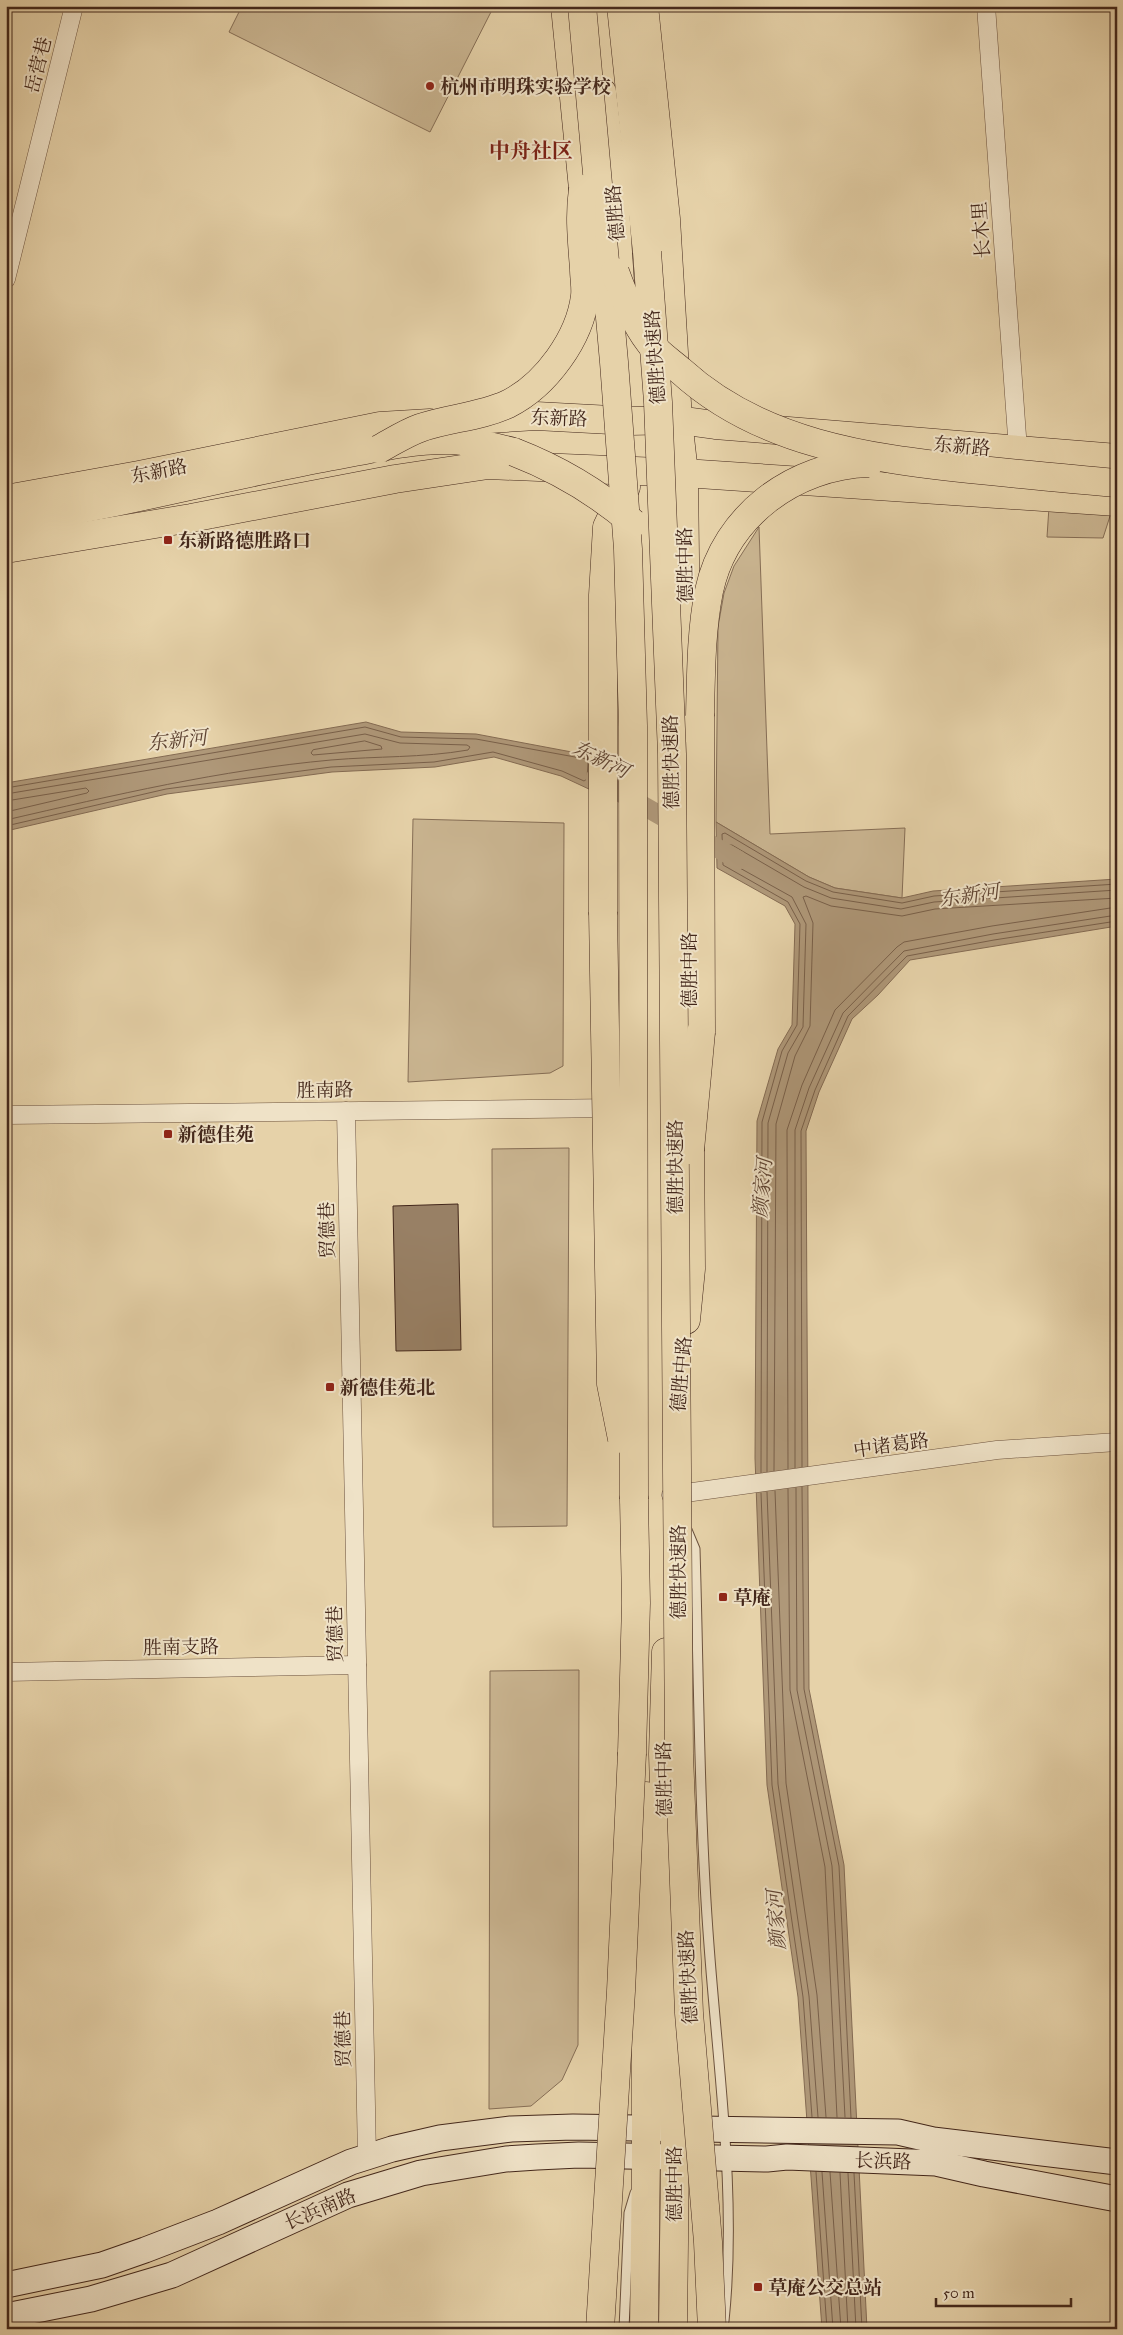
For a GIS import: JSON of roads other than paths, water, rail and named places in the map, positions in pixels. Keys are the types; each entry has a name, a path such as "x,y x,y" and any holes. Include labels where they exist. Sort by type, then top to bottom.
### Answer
{"main road":[{"path":"379,449 419,428 484,412 509,403 530,388 554,365 573,336 585,294 580,209 583,189 565,6"},
{"name":"德胜快速路","path":"582,6 614,362 628,558 633,726 634,1499 636,1603 628,1860 600,2329"},
{"name":"德胜路","path":"592,6 614,193 630,421"},
{"name":"德胜快速路","path":"621,6 647,252 658,402 666,560 672,754 679,1754 690,2013 708,2242 712,2329"},
{"path":"644,6 666,219 678,420"},
{"path":"583,189 593,210 627,304 650,344 716,400 744,415 805,440 856,454 902,462 1117,483"},
{"name":"东新路","path":"6,499 139,475 380,426 536,416 630,421 678,420 725,426 1117,458"},
{"name":"德胜中路","path":"673,2329 674,2129 663,1754 671,1495 691,1269 684,473 678,420"},
{"name":"德胜中路","path":"630,421 640,591 648,1500 644,2329"},
{"path":"6,522 73,512 277,467 414,443 450,440 486,445 514,452 544,464 609,502 634,523 656,554 676,608 694,676 700,716"},
{"path":"676,1291 702,1032 700,716 705,621 709,590 718,565 732,537 754,509 781,489 808,474 853,463 902,462"},
{"path":"6,549 190,518 395,478 488,465 684,473 1117,502"},
{"path":"633,472 607,527 603,595 603,912 611,1384 634,1499"},
{"name":"长浜南路","path":"6,2285 102,2265 218,2222 351,2162 440,2138 503,2130 574,2127 646,2128"},
{"name":"长浜路","path":"646,2128 898,2132 933,2140 1117,2162"},
{"name":"长浜路","path":"646,2156 767,2159 787,2157 936,2163 1117,2199"},
{"name":"长浜南路","path":"6,2316 91,2299 172,2275 348,2196 422,2173 530,2157 646,2156"}],"street":[{"name":"岳营巷","path":"6,279 74,6"},
{"name":"长木里","path":"986,6 1018,450"},
{"name":"胜南路","path":"6,1115 644,1108"},
{"name":"贸德巷","path":"346,1111 367,2157"},
{"name":"中诸葛路","path":"671,1495 997,1450 1117,1442"},
{"name":"胜南支路","path":"6,1672 357,1665"}],"lane":[{"path":"671,1495 695,1549 709,1943 727,2158 727,2293 723,2329"},
{"path":"624,2329 629,2212 646,2156"}],"water":[{"path":"366,722 401,732 476,734 593,756 591,790 561,776 494,757 435,767 332,772 167,794 6,831 6,783"},
{"name":"颜家河","path":"716,822 809,877 835,888 902,898 933,891 1117,879 1117,926 910,960 878,995 852,1019 819,1092 806,1131 809,1689 844,1865 867,2329 822,2329 798,1997 767,1785 755,1458 757,1121 778,1049 792,1025 795,924 785,906 717,868"}],"waterway":[{"name":"东新河","path":"595,778 738,860"}],"place":[{"name":"杭州市明珠实验学校","path":"430,86"},
{"name":"东新路德胜路口","path":"168,540"},
{"name":"新德佳苑","path":"168,1134"},
{"name":"新德佳苑北","path":"330,1387"},
{"name":"草庵","path":"723,1597"},
{"name":"草庵公交总站","path":"758,2287"}],"district":[{"name":"中舟社区","path":"531,151"}]}
